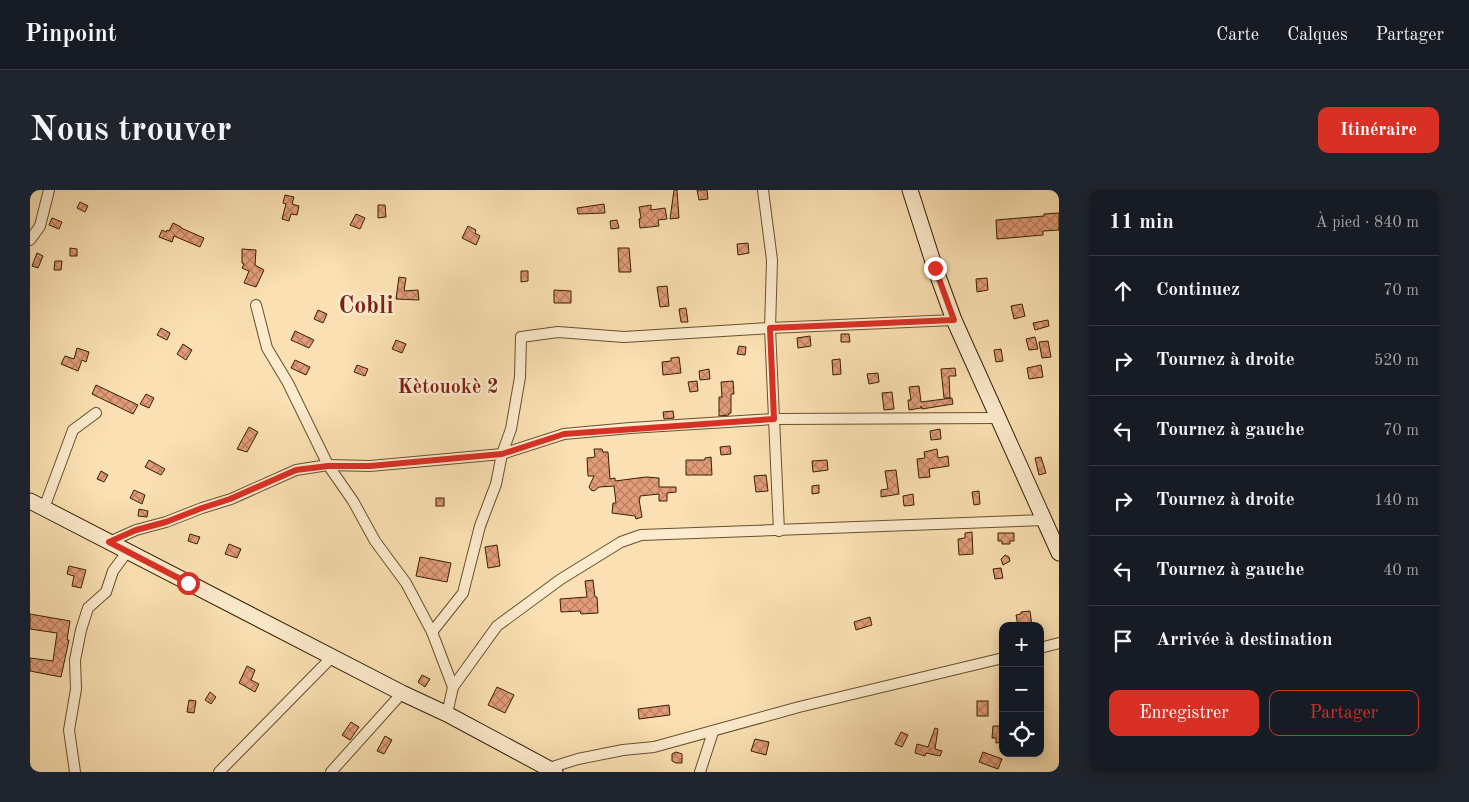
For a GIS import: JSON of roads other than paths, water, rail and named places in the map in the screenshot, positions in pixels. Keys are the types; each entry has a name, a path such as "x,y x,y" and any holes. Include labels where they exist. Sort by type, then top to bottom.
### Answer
{"main road":[{"path":"910,190 954,320 1059,553"},
{"path":"30,501 402,693 447,714 548,771"}],"street":[{"path":"30,240 40,226 49,190"},
{"path":"763,190 772,260 770,328 779,531"},
{"path":"256,305 267,348 288,383 328,466 353,500 375,541 406,583 432,632 454,687"},
{"path":"432,632 463,593 480,526 496,484 502,454 511,429 520,377 521,337 558,332 624,337 954,320"},
{"path":"44,508 73,430 96,413"},
{"path":"109,542 136,530 166,522 230,499 296,470 328,466 370,466 502,454 564,434 774,419 998,418"},
{"path":"447,714 454,687 497,626 560,579 621,542 641,535 1044,520"},
{"path":"75,772 69,730 76,689 75,660 81,630 88,608 106,592 113,571 126,552"},
{"path":"1044,647 1059,643"},
{"path":"218,772 332,657"},
{"path":"548,771 623,750 654,747 713,732 799,706 999,659"},
{"path":"331,772 402,693"},
{"path":"700,772 713,732"}],"district":[{"name":"Cobli","path":"366,307"},
{"name":"Kètouokè 2","path":"448,388"}]}
